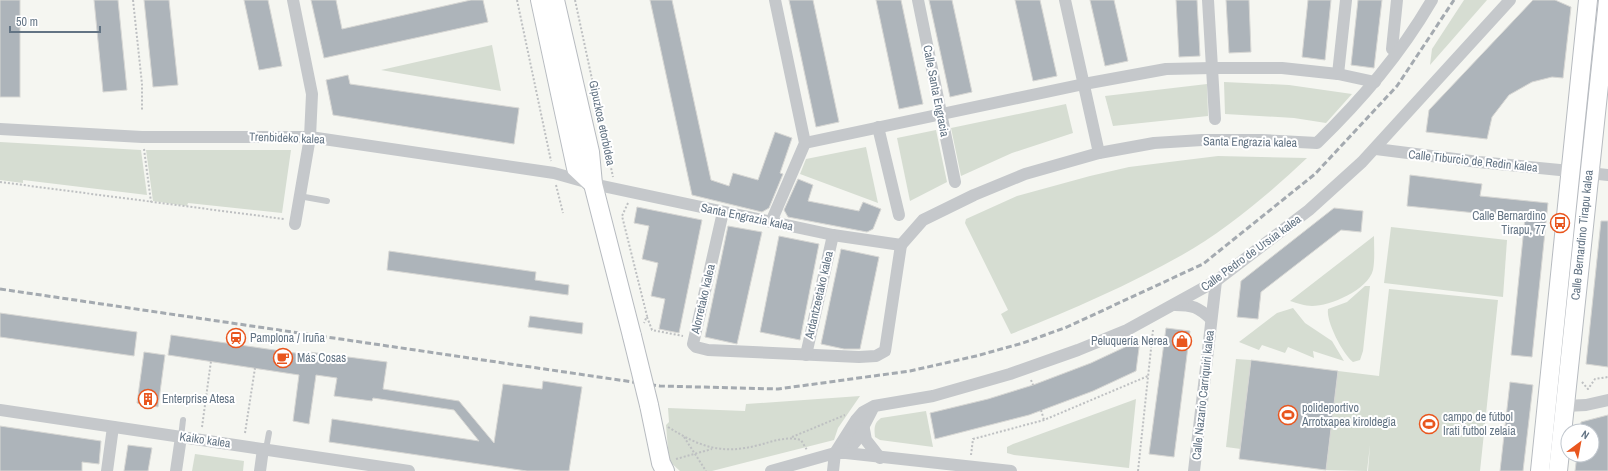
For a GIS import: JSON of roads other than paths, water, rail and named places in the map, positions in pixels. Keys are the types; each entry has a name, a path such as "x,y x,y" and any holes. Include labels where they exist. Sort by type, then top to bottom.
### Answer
{"street":[{"path":"290,222 300,196 310,137 312,94 293,0"},
{"path":"540,0 576,168 593,184"},
{"name":"Gipuzkoa etorbidea","path":"555,0 590,152 593,184 637,332 649,405 664,467"},
{"path":"771,222 805,143 775,0"},
{"name":"Calle Santa Engracia","path":"918,0 955,182"},
{"path":"1065,0 1099,153"},
{"path":"1208,0 1215,119"},
{"path":"1338,74 1346,0"},
{"path":"1392,49 1397,0"},
{"name":"Santa Engrazia kalea","path":"593,184 833,236 901,245 923,220 974,194 1024,174 1099,153 1154,143 1202,140 1262,140 1317,144 1352,109 1375,82 1413,31 1432,0"},
{"name":"Calle Pedro de Ursúa kalea","path":"840,453 856,420 863,412 874,406 933,396 1010,374 1127,330 1175,305 1216,281 1309,210 1376,149 1510,0"},
{"name":"Calle Bernardino Tirapu kalea","path":"1540,471 1588,0"},
{"name":"Calle Bernardino Tirapu kalea","path":"1558,471 1608,0"},
{"path":"805,143 1084,84 1166,69 1282,68 1338,74 1375,82"},
{"path":"878,127 899,215"},
{"name":"Trenbideko kalea","path":"0,129 142,136 310,137 554,173 593,184"},
{"name":"Calle Tiburcio de Redin kalea","path":"1376,149 1570,171"},
{"path":"1589,173 1608,175"},
{"name":"Alorretako kalea","path":"723,212 693,344 696,347 708,350 758,352"},
{"name":"Ardantzeetako kalea","path":"806,355 833,236"},
{"name":"Ardantzeetako kalea","path":"758,352 806,355 876,356 885,351 901,245"},
{"name":"Calle Nazario Carriquiri kalea","path":"1194,471 1216,281"},
{"path":"1175,305 1192,305 1201,310 1211,320"},
{"path":"1565,406 1586,405 1608,400"},
{"path":"833,471 840,453 856,441 863,424 874,406"},
{"name":"Kaiko kalea","path":"0,410 409,471"},
{"path":"863,424 866,440 880,458"},
{"path":"106,471 113,427"},
{"path":"176,471 181,437"},
{"path":"260,471 265,449"},
{"path":"771,471 840,453 1011,471"}],"lane":[{"path":"300,196 327,201"},
{"path":"181,437 183,420"},
{"path":"265,449 269,433"}],"railway":[{"path":"0,289 660,386 778,389 910,371 976,356 1023,343 1067,327 1203,264 1315,174 1397,86 1454,0"}],"place":[{"name":"Calle Bernardino Tirapu, 77","path":"1560,223"},
{"name":"Pamplona / Iruña","path":"236,338"},
{"name":"Peluquería Nerea","path":"1182,341"},
{"name":"Más Cosas","path":"283,358"},
{"name":"Enterprise Atesa","path":"148,399"},
{"name":"polideportivo Arrotxapea kiroldegia","path":"1288,415"},
{"name":"campo de fútbol Irati futbol zelaia","path":"1429,424"}]}
